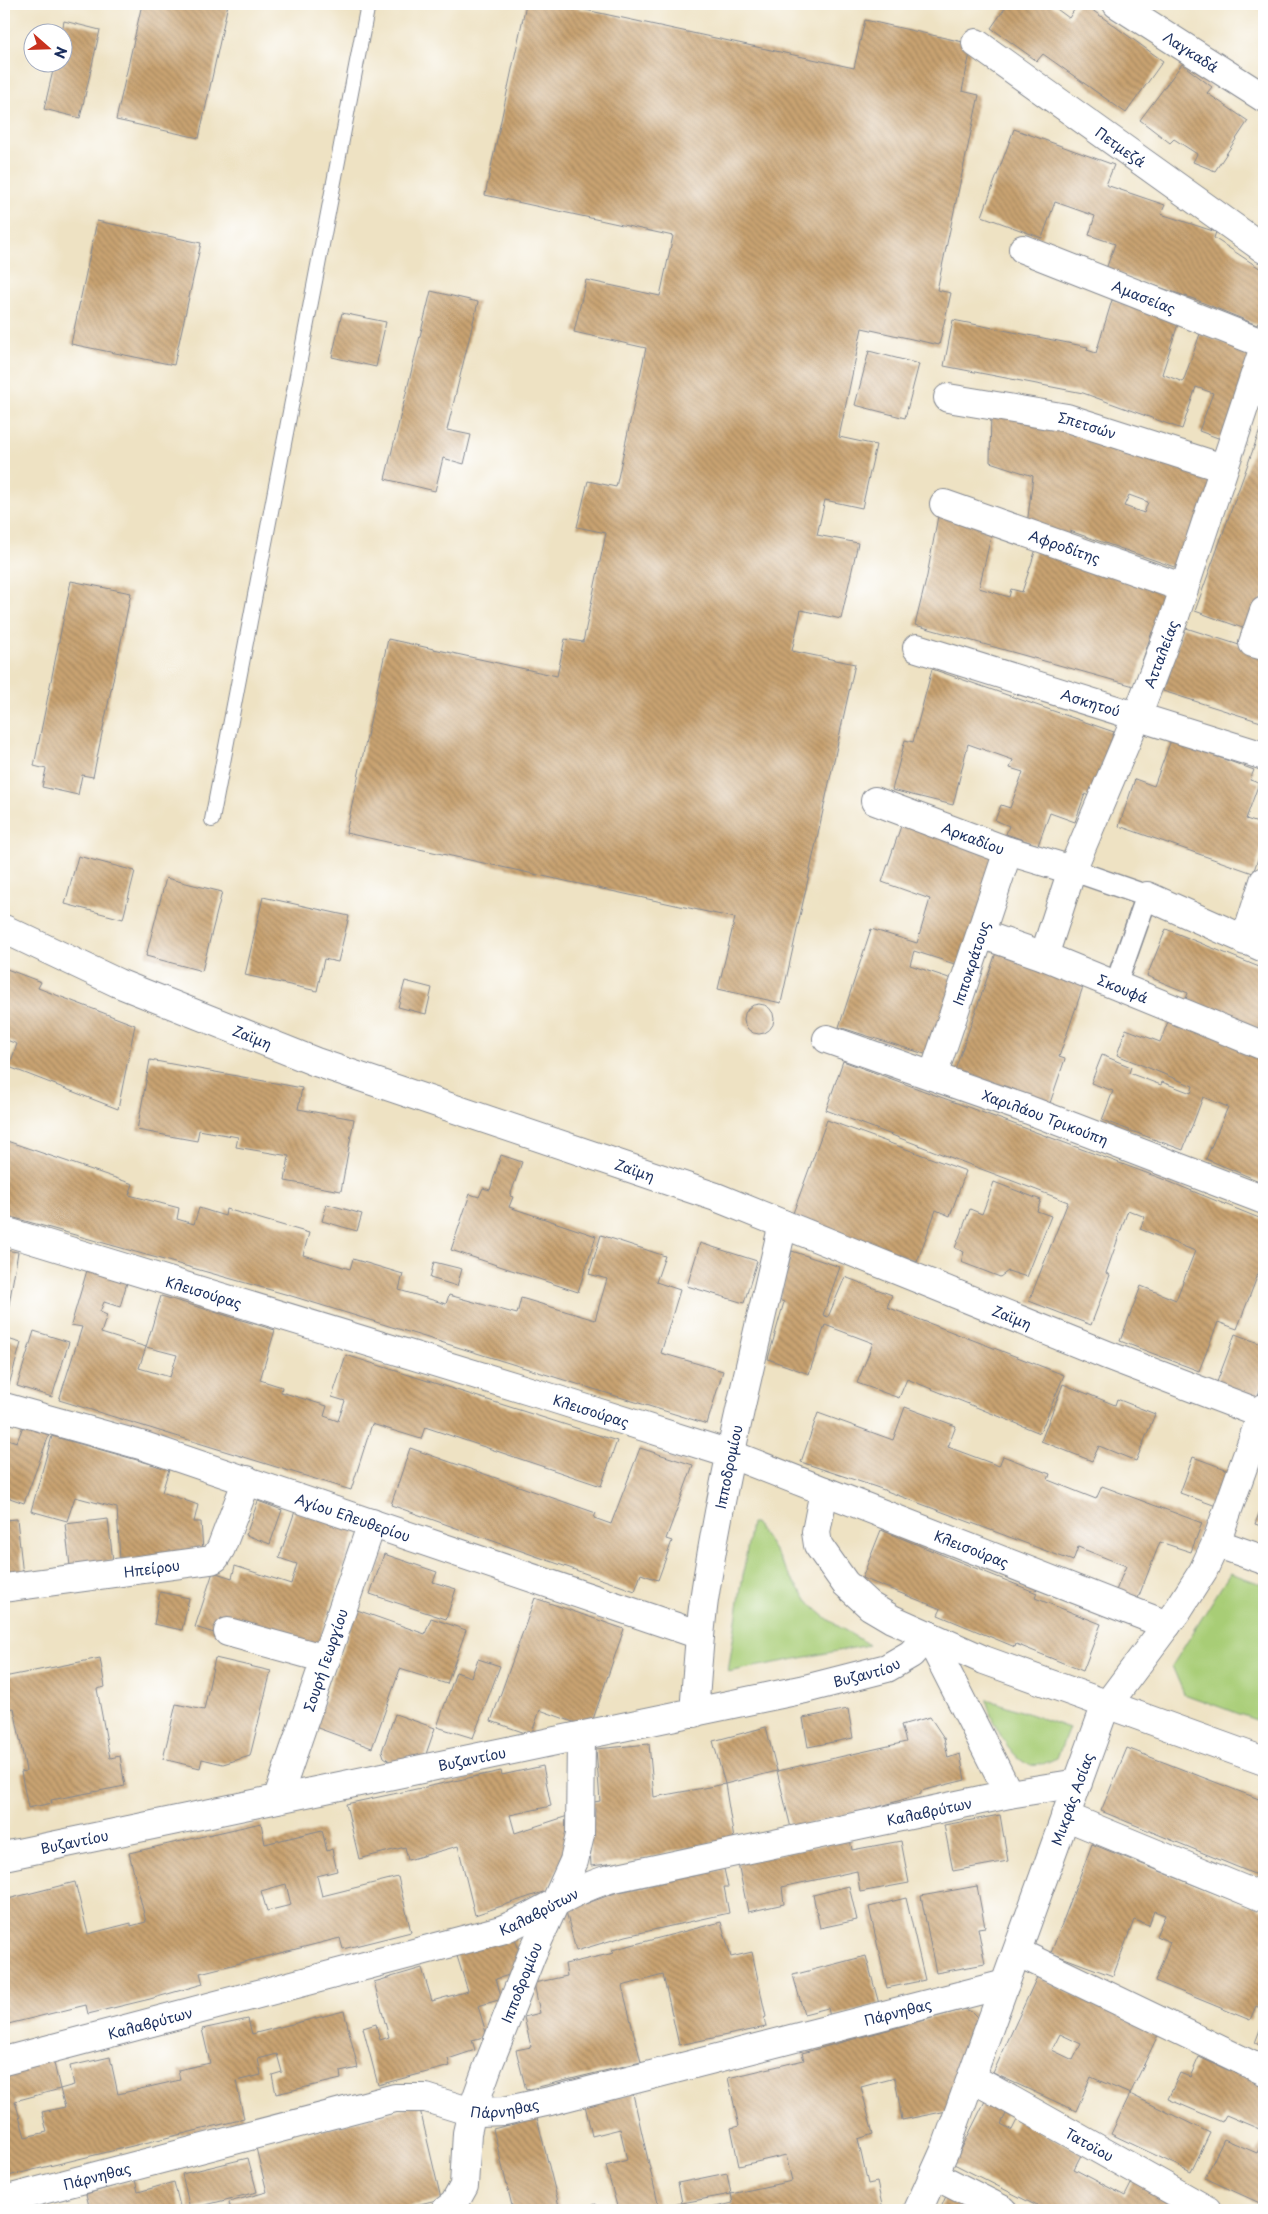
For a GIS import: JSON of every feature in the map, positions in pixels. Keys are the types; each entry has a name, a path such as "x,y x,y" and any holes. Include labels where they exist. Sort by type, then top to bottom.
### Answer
{"street":[{"name":"Λαγκαδά","path":"1117,4 1264,98"},
{"name":"Πετμεζά","path":"976,43 1264,249"},
{"name":"Αμασείας","path":"1023,249 1264,345"},
{"name":"Ατταλείας","path":"1044,956 1072,870 1136,716 1184,588 1264,345"},
{"name":"Σπετσών","path":"948,398 1067,418 1223,468"},
{"name":"Αφροδίτης","path":"944,504 1184,588"},
{"path":"1258,645 1264,611"},
{"name":"Ασκητού","path":"917,648 1264,756"},
{"name":"Αρκαδίου","path":"875,801 1008,851 1072,870"},
{"name":"Ιπποκράτους","path":"933,1076 1008,851"},
{"path":"1072,870 1147,896 1254,944 1264,881"},
{"path":"1116,984 1147,896"},
{"name":"Ζαϊμη","path":"4,929 118,983 316,1062 675,1182 1108,1356 1264,1413"},
{"name":"Σκουφά","path":"981,934 1116,984 1264,1046"},
{"name":"Χαριλάου Τρικούπη","path":"827,1039 933,1076 1264,1200"},
{"name":"Ιπποδρομίου","path":"694,1713 700,1634 730,1454 783,1224"},
{"name":"Κλεισούρας","path":"4,1231 730,1454 1167,1625"},
{"name":"Αγίου Ελευθερίου","path":"4,1407 144,1446 700,1634"},
{"name":"Μικράς Ασίας","path":"918,2210 934,2175 972,2078 1065,1816 1107,1705 1167,1625 1203,1571 1216,1543 1264,1413"},
{"name":"Ηπείρου","path":"4,1588 211,1560 215,1558 221,1548 247,1480"},
{"path":"824,1491 816,1538 826,1558 844,1583 870,1606 928,1636 976,1657 1264,1761"},
{"name":"Σουρή Γεωργίου","path":"278,1797 372,1523"},
{"path":"1216,1543 1264,1560"},
{"path":"228,1632 326,1659"},
{"path":"928,1636 1009,1794"},
{"name":"Βυζαντίου","path":"4,1856 278,1797 804,1689 887,1668 911,1654 928,1636"},
{"name":"Ιπποδρομίου","path":"452,2205 465,2179 467,2142 472,2111 532,1954 569,1874 579,1842 582,1791 582,1736"},
{"name":"Καλαβρύτων","path":"4,2061 484,1935 518,1923 556,1901 590,1885 609,1879 1009,1794 1078,1783"},
{"path":"1065,1816 1264,1898"},
{"path":"1017,1952 1264,2071"},
{"name":"Πάρνηθας","path":"4,2200 395,2098 426,2098 472,2111 504,2110 597,2090 1005,1984"},
{"name":"Τατοϊου","path":"972,2078 1207,2210"},
{"path":"934,2175 1003,2210"}],"lane":[{"path":"212,820 368,4"}],"green space":[{"path":"751,1523 754,1523 762,1533 796,1586 812,1605 832,1622 869,1645 728,1672"},
{"path":"1230,1573 1264,1585 1264,1723 1184,1694 1172,1666"},
{"path":"987,1699 1069,1728 1057,1758 1041,1764 1031,1765 1016,1756 996,1727"}],"building":[{"path":"142,4 228,4 199,138 116,120"},
{"path":"526,4 558,4 854,68 865,20 972,44 962,91 979,95 937,290 951,293 939,345 862,328 839,437 876,445 862,508 825,500 817,535 858,543 841,619 801,610 792,651 855,664 781,1003 718,989 735,918 346,833 388,639 557,676 565,639 583,642 606,533 577,527 588,481 616,487 646,348 574,332 586,280 660,296 673,236 485,195"},
{"path":"1008,4 1050,4 1069,18 1078,4 1084,4 1163,61 1126,113 1043,54 1037,61 991,28"},
{"path":"72,23 100,30 80,118 44,109 53,72 72,72"},
{"path":"1182,64 1212,87 1207,93 1248,121 1215,171 1193,162 1197,154 1174,139 1170,143 1140,120"},
{"path":"1014,129 1114,165 1106,185 1165,205 1161,214 1216,232 1214,238 1264,271 1264,312 1257,325 1194,299 1106,269 1115,244 1089,235 1095,216 1055,202 1042,238 982,216"},
{"path":"97,221 201,243 174,365 71,344"},
{"path":"431,291 478,302 447,430 471,435 464,464 443,458 435,491 385,479"},
{"path":"1112,300 1179,321 1162,374 1183,382 1200,334 1253,353 1229,442 1199,431 1213,393 1196,387 1182,429 1083,393 944,366 953,320 1088,347 1087,350 1096,353"},
{"path":"342,313 386,322 376,367 332,357"},
{"path":"869,351 919,364 905,418 855,405"},
{"path":"991,409 1218,474 1186,571 1070,531 1069,537 1027,525 1033,476 990,462","holes":["1129,495 1148,502 1144,513 1124,506"]},
{"path":"1264,419 1264,593 1251,631 1195,611"},
{"path":"938,516 993,528 979,588 1009,597 1011,589 1022,592 1037,546 1172,588 1158,634 1152,632 1134,686 915,625 927,576"},
{"path":"71,581 131,593 93,777 82,775 78,795 42,787 46,769 34,766"},
{"path":"1183,627 1264,653 1264,723 1163,691"},
{"path":"932,669 1114,732 1090,797 1085,794 1075,822 1050,813 1038,845 1006,834 1009,826 995,820 1001,805 1010,808 1023,772 1010,768 1013,760 968,744 953,805 892,790 905,740 913,742"},
{"path":"1171,740 1254,770 1250,780 1259,783 1246,819 1264,825 1264,842 1253,873 1119,826 1135,779 1154,786"},
{"path":"902,823 1003,857 967,968 914,951 910,965 958,981 934,1057 839,1027 871,929 917,943 930,899 882,882"},
{"path":"78,856 135,871 123,919 65,904"},
{"path":"166,878 222,892 202,971 146,956"},
{"path":"263,897 349,916 338,962 324,959 317,991 245,975"},
{"path":"1166,929 1264,969 1264,1031 1186,999 1188,993 1147,976"},
{"path":"998,947 1086,978 1059,1057 1065,1059 1050,1103 955,1070"},
{"path":"4,968 41,982 38,988 135,1025 118,1109 9,1067 17,1044 4,1039"},
{"path":"405,981 432,988 426,1014 398,1007"},
{"path":"759,1004 770,1008 774,1019 770,1030 759,1034 748,1030 744,1019 748,1008"},
{"path":"1171,1014 1261,1048 1257,1061 1264,1064 1264,1132 1262,1139 1264,1140 1264,1183 1206,1159 1228,1107 1203,1097 1183,1150 1102,1120 1113,1091 1091,1083 1102,1055 1131,1067 1129,1073 1161,1085 1162,1082 1191,1093 1193,1086 1117,1055 1126,1029 1160,1042"},
{"path":"150,1060 302,1088 298,1109 354,1119 341,1191 285,1181 289,1156 236,1147 238,1137 199,1130 197,1141 137,1130"},
{"path":"843,1061 1160,1178 1264,1220 1264,1259 1237,1329 1218,1322 1199,1371 1120,1341 1141,1286 1176,1300 1195,1251 1140,1229 1145,1217 1128,1210 1106,1273 1110,1275 1091,1325 1029,1301 1068,1202 826,1110"},
{"path":"827,1120 966,1171 950,1216 936,1210 917,1262 792,1216"},
{"path":"4,1140 133,1184 129,1195 179,1208 177,1219 194,1224 199,1208 225,1216 226,1209 309,1233 303,1255 350,1269 353,1259 403,1274 399,1290 446,1304 449,1295 517,1314 521,1298 595,1320 607,1279 589,1274 601,1235 665,1256 656,1282 680,1290 661,1353 723,1371 707,1424 285,1294 4,1215"},
{"path":"501,1155 522,1162 510,1196 513,1197 509,1207 596,1236 578,1292 451,1250 470,1194 479,1197 483,1188 490,1190"},
{"path":"994,1182 1041,1200 1037,1211 1051,1216 1027,1277 1008,1271 1000,1277 961,1262 964,1252 955,1248 970,1209 982,1214"},
{"path":"327,1204 362,1214 357,1231 322,1221"},
{"path":"700,1243 757,1261 744,1303 687,1286"},
{"path":"4,1250 18,1252 8,1310 4,1310"},
{"path":"792,1251 840,1267 823,1315 828,1317 845,1277 892,1295 887,1307 1064,1375 1040,1433 907,1379 899,1398 857,1383 873,1343 825,1325 809,1374 768,1359 784,1302 779,1300"},
{"path":"434,1262 462,1269 457,1286 430,1278"},
{"path":"88,1267 128,1279 120,1307 104,1302 100,1312 107,1315 101,1333 146,1347 161,1296 275,1330 260,1380 282,1387 281,1392 327,1406 324,1416 338,1421 345,1401 332,1397 346,1355 617,1441 601,1486 425,1427 421,1439 372,1424 351,1490 59,1400 82,1327 71,1325","holes":["146,1347 177,1355 170,1377 139,1368"]},
{"path":"34,1331 69,1342 52,1397 17,1386"},
{"path":"1235,1334 1264,1345 1264,1379 1257,1398 1217,1382"},
{"path":"4,1338 21,1343 9,1385 4,1383"},
{"path":"1063,1384 1115,1405 1117,1399 1155,1414 1136,1461 1099,1446 1092,1461 1041,1441"},
{"path":"905,1407 956,1426 948,1447 999,1466 1003,1456 1050,1474 1048,1480 1096,1499 1102,1486 1202,1523 1191,1552 1160,1542 1137,1601 1115,1593 1126,1566 1078,1547 1073,1561 876,1487 801,1462 818,1413 893,1440"},
{"path":"23,1426 49,1435 24,1503 4,1496 4,1438 17,1442"},
{"path":"52,1436 169,1469 162,1492 198,1505 194,1522 201,1522 203,1551 120,1561 117,1508 75,1497 67,1521 31,1511"},
{"path":"410,1448 596,1513 594,1518 611,1524 640,1448 693,1465 666,1539 672,1541 658,1580 641,1574 635,1591 391,1505"},
{"path":"1193,1457 1231,1471 1219,1507 1180,1493"},
{"path":"1264,1500 1264,1527 1255,1524"},
{"path":"258,1501 282,1510 270,1544 246,1535"},
{"path":"295,1511 355,1531 318,1645 221,1618 217,1634 195,1627 213,1572 232,1578 235,1566 291,1584 297,1564 279,1558"},
{"path":"17,1519 23,1576 4,1578 4,1520"},
{"path":"108,1519 113,1561 70,1566 65,1524"},
{"path":"881,1530 1037,1593 1035,1598 1101,1624 1083,1671 1016,1644 1015,1647 938,1615 941,1609 862,1578"},
{"path":"384,1554 437,1572 433,1582 456,1589 446,1619 370,1594"},
{"path":"160,1592 189,1598 182,1630 154,1624"},
{"path":"535,1598 624,1629 590,1728 540,1710 531,1735 491,1721"},
{"path":"357,1610 425,1634 431,1618 466,1630 447,1684 400,1669 372,1748 315,1727"},
{"path":"100,1658 105,1687 97,1689 110,1758 120,1756 125,1786 51,1800 52,1803 28,1808 21,1772 26,1771 14,1708 6,1709 4,1677"},
{"path":"215,1658 271,1671 250,1756 223,1764 202,1759 200,1768 163,1759 176,1704 204,1710"},
{"path":"478,1659 500,1666 473,1738 437,1727 456,1672 471,1677"},
{"path":"848,1709 853,1738 808,1747 803,1718"},
{"path":"395,1714 435,1728 425,1757 391,1762 384,1757 382,1751"},
{"path":"930,1717 944,1738 948,1758 960,1754 965,1780 921,1791 921,1794 878,1807 791,1828 777,1771 906,1742 901,1725"},
{"path":"766,1727 777,1771 725,1784 713,1741"},
{"path":"649,1744 654,1797 725,1784 734,1839 685,1848 639,1860 591,1866 588,1803 600,1801 596,1749"},
{"path":"1127,1748 1264,1801 1264,1878 1101,1811"},
{"path":"543,1766 551,1806 510,1815 515,1833 577,1813 576,1834 546,1891 475,1915 458,1846 408,1860 405,1847 359,1859 346,1804 501,1771 502,1775"},
{"path":"1000,1815 1008,1861 953,1871 944,1825"},
{"path":"261,1823 265,1844 322,1830 327,1851 332,1849 337,1871 317,1876 322,1896 398,1877 411,1932 343,1949 340,1938 200,1973 203,1984 150,1999 88,2014 86,2005 4,2025 4,1900 75,1882 88,1934 131,1923 131,1926 146,1922 129,1853","holes":["286,1884 291,1905 267,1911 261,1891"]},
{"path":"850,1839 852,1850 901,1841 909,1883 860,1892 857,1871 782,1887 784,1904 748,1912 738,1863"},
{"path":"1092,1844 1249,1907 1250,1904 1264,1910 1264,2010 1256,2006 1250,2020 1155,1981 1170,1942 1156,1936 1165,1915 1154,1911 1149,1925 1134,1920 1113,1976 1051,1953"},
{"path":"724,1869 728,1887 724,1887 729,1913 626,1936 576,1951 566,1911 615,1893"},
{"path":"849,1886 857,1920 820,1928 813,1895"},
{"path":"977,1886 985,1927 978,1928 985,1964 936,1973 921,1896"},
{"path":"906,1898 925,1980 887,1988 869,1907"},
{"path":"721,1922 731,1957 752,1952 766,2017 764,2018 766,2027 679,2045 663,1975 622,1986 641,2062 526,2090 516,2050 531,2047 524,2017 540,2013 534,1983 567,1976 565,1964 614,1953 612,1950"},
{"path":"514,1935 525,1970 496,1979 502,1999 478,2006 487,2036 472,2040 475,2050 448,2059 450,2066 378,2085 363,2028 376,2024 380,2040 389,2037 374,1982 422,1968 432,2001 468,1991 456,1953"},
{"path":"866,1956 879,2004 830,2017 828,2008 804,2014 793,1975"},
{"path":"1037,1977 1158,2035 1130,2094 1091,2077 1076,2111 993,2073","holes":["1060,2034 1081,2044 1073,2060 1052,2050"]},
{"path":"965,2009 977,2017 979,2023 952,2110 902,2120 895,2078 861,2087 873,2134 858,2139 868,2184 877,2182 883,2210 702,2210 733,2203 731,2194 792,2181 786,2155 739,2166 731,2128 739,2126 728,2078 804,2060 802,2053"},
{"path":"344,2011 358,2068 340,2072 341,2079 276,2094 272,2075 282,2072 277,2054 258,2059 261,2075 236,2081 244,2119 4,2177 4,2071 53,2059 60,2089 74,2085 70,2066 110,2057 118,2094 180,2080 178,2070 210,2063 202,2029 248,2019 252,2034","holes":["60,2089 65,2107 42,2112 47,2132 25,2137 15,2101"]},
{"path":"1264,2019 1264,2047 1255,2043"},
{"path":"1199,2057 1246,2078 1248,2071 1264,2078 1264,2131 1226,2115 1222,2122 1168,2099 1180,2073 1190,2077"},
{"path":"633,2094 659,2208 682,2203 683,2210 618,2210 606,2166 627,2160 620,2129 592,2136 585,2105"},
{"path":"1130,2094 1210,2133 1191,2172 1111,2134"},
{"path":"985,2101 1007,2112 1001,2124 1012,2130 1017,2120 1082,2153 1074,2169 1125,2196 1134,2178 1181,2201 1177,2210 1045,2210 954,2164"},
{"path":"419,2105 441,2199 394,2210 231,2210 229,2202 267,2192 256,2148"},
{"path":"537,2118 560,2210 513,2210 493,2129"},
{"path":"1264,2138 1264,2205 1205,2178 1224,2139 1257,2153"},
{"path":"248,2158 257,2192 190,2209 182,2174"},
{"path":"727,2173 731,2194 682,2203 678,2183"},
{"path":"135,2180 138,2192 174,2182 181,2210 90,2210 86,2194"},
{"path":"946,2196 978,2210 940,2210"},
{"path":"596,2204 598,2210 572,2210"}]}
